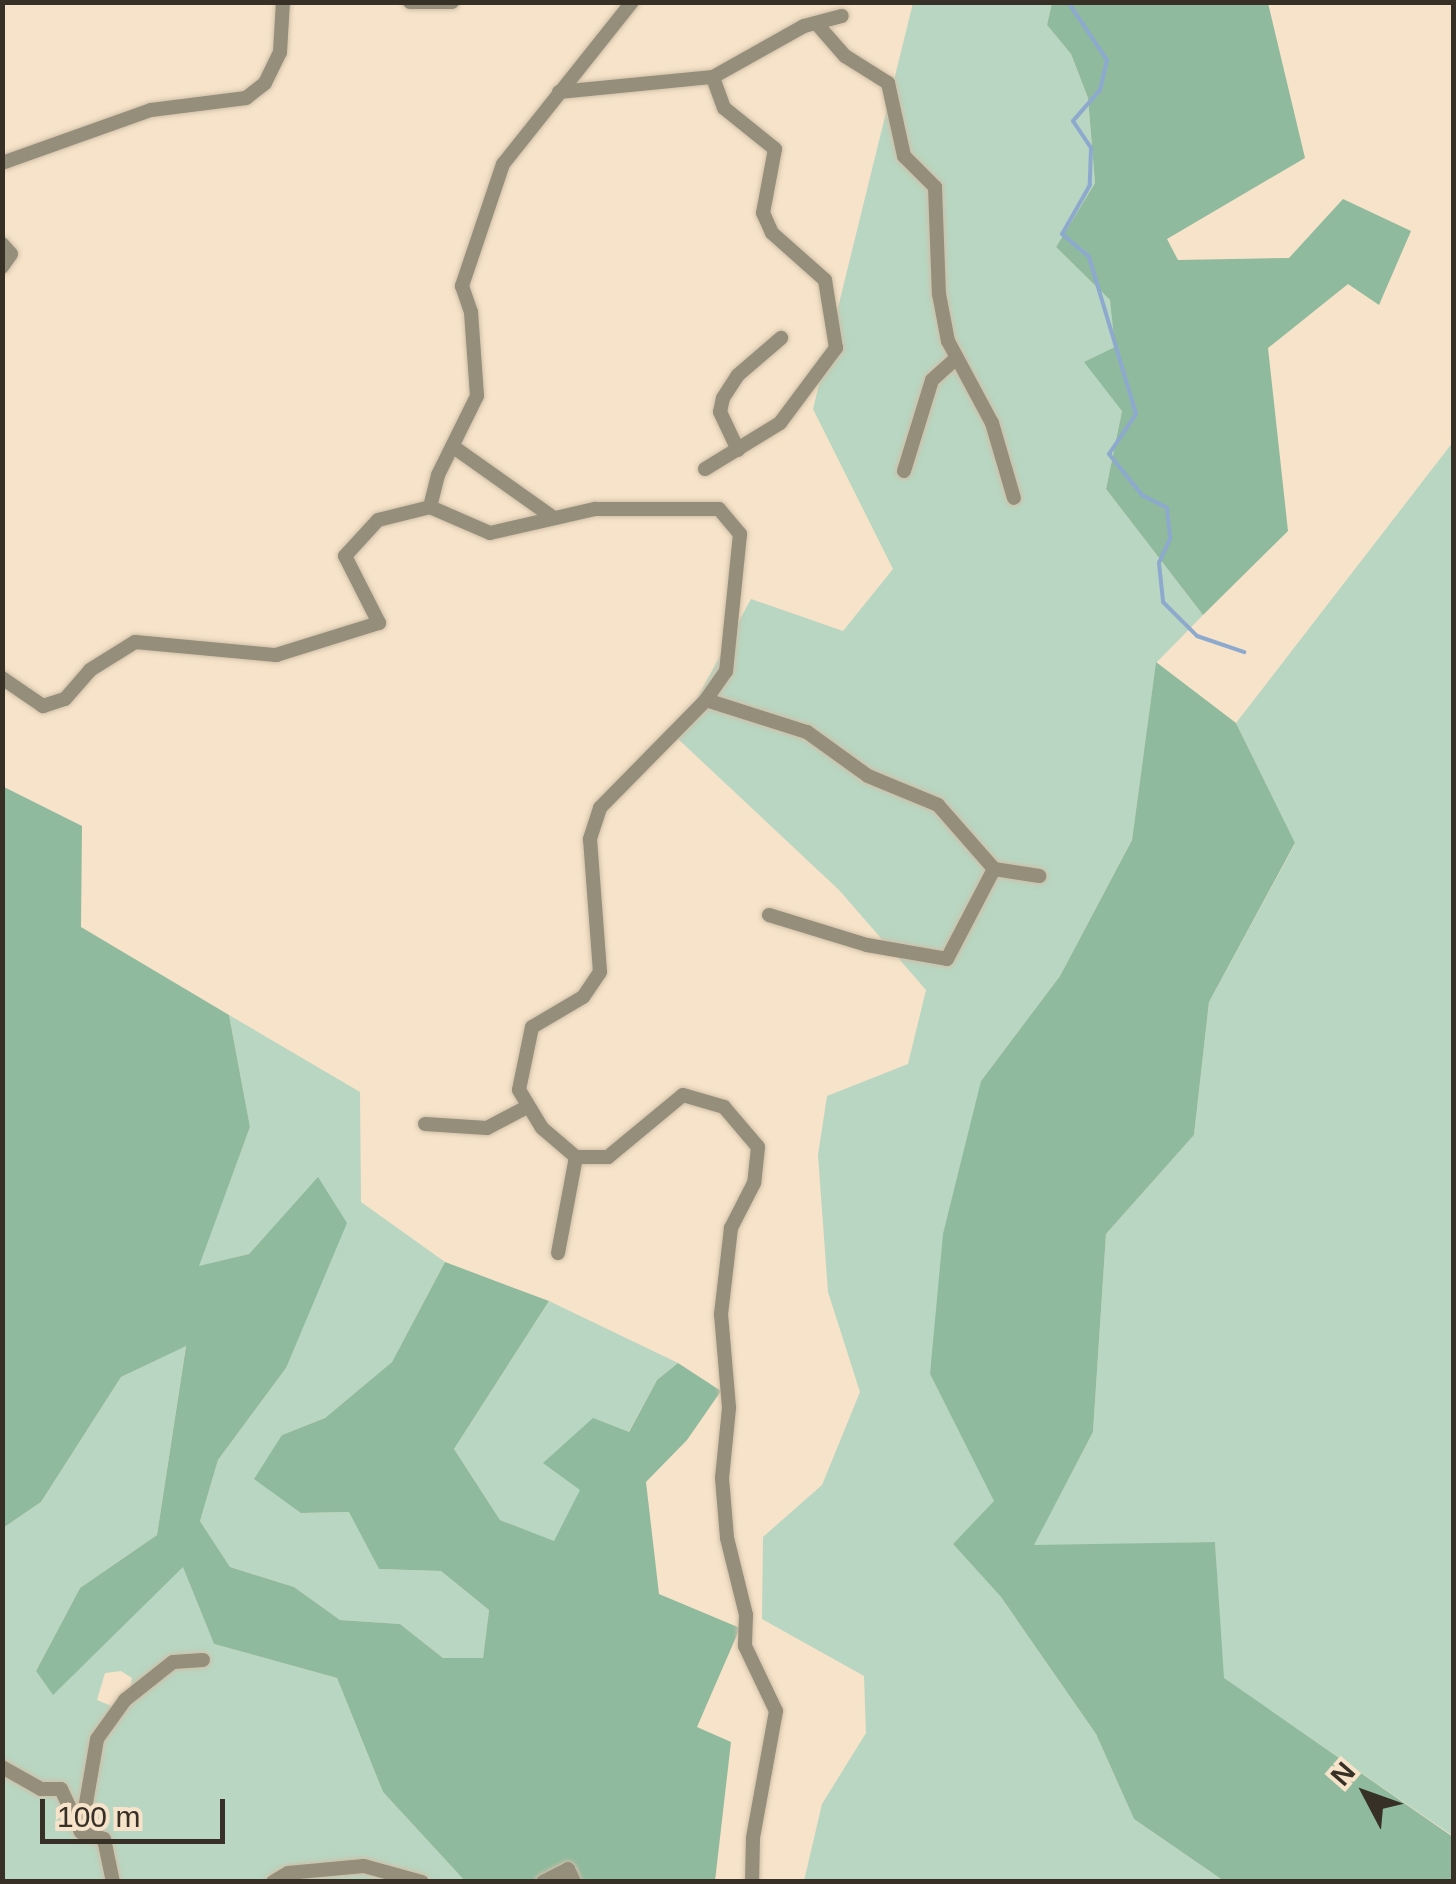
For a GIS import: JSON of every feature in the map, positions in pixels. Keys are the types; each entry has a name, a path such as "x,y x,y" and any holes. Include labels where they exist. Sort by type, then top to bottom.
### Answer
{"street":[{"path":"2,163 150,110 246,98 265,83 280,52 283,2"},
{"path":"410,2 452,2"},
{"path":"430,507 438,476 455,448 480,373 462,286 504,164 632,2"},
{"path":"560,92 712,77 816,23 842,16"},
{"path":"816,23 846,56 888,83 904,156 935,188 939,294 954,360 992,424 1014,498"},
{"path":"705,469 780,423 810,392 836,348 834,305 825,280 772,232 763,213 775,149 724,108 712,77"},
{"path":"2,244 11,254 2,267"},
{"path":"738,450 720,412 723,398 738,374 781,338"},
{"path":"904,470 932,380 954,360"},
{"path":"455,448 554,518"},
{"path":"2,678 43,706 65,699 90,670 135,642 276,655 378,623 345,556 378,520 430,507 490,532 595,509 719,509 740,534 726,670 706,700 600,808 590,839 600,972 583,997 532,1027 518,1090 525,1108 576,1158 608,1157 683,1095 724,1107 758,1147 754,1183 731,1228 721,1314 729,1408 722,1478 727,1538 746,1615 745,1646 776,1710 753,1838 752,1882"},
{"path":"706,700 807,732 868,776 938,805 994,868 1039,876"},
{"path":"769,915 947,960 994,868"},
{"path":"426,1124 487,1128 525,1108"},
{"path":"558,1253 576,1158"},
{"path":"81,1832 97,1739 125,1700 173,1662 202,1660"},
{"path":"2,1767 42,1789 62,1789 81,1832 104,1840 112,1882"},
{"path":"273,1882 288,1873 364,1866 422,1882"},
{"path":"543,1882 568,1869 574,1882"}],"green space":[{"path":"913,3 1052,3 1047,25 1071,54 1088,98 1095,183 1056,247 1110,300 1118,346 1122,411 1106,489 1203,615 1156,663 1132,840 1060,976 981,1081 930,1374 995,1501 953,1544 1001,1597 1096,1734 1134,1819 1224,1881 804,1881 822,1804 866,1733 864,1676 762,1619 763,1537 822,1485 860,1392 828,1292 818,1155 827,1096 908,1064 926,990 839,890 676,737 751,599 843,631 893,569 813,409"},
{"path":"1052,3 1268,3 1305,158 1167,239 1178,260 1289,258 1343,199 1411,231 1379,305 1348,284 1268,348 1288,531 1203,615 1106,489 1122,411 1084,362 1115,347 1110,300 1056,247 1095,183 1088,98 1071,54 1047,25"},
{"path":"1453,442 1453,1836 1223,1678 1215,1542 1033,1546 1093,1432 1106,1234 1194,1135 1209,1002 1295,844 1236,723"},
{"path":"1156,662 1236,723 1295,843 1209,1002 1194,1135 1106,1234 1093,1432 1034,1545 1215,1542 1224,1678 1453,1837 1453,1881 1224,1881 1134,1819 1096,1734 1001,1597 953,1544 994,1501 930,1374 943,1234 981,1081 1060,976 1132,840"},
{"path":"2,786 82,826 81,927 229,1015 250,1127 199,1266 249,1254 318,1177 347,1223 286,1368 218,1460 200,1521 230,1567 294,1587 340,1620 400,1624 443,1658 483,1658 489,1610 441,1571 379,1569 349,1512 301,1513 254,1479 282,1435 325,1418 392,1362 445,1262 549,1301 454,1449 500,1520 554,1541 580,1490 543,1463 593,1418 629,1432 657,1380 678,1363 721,1391 687,1440 646,1482 659,1594 740,1628 697,1727 731,1742 715,1881 465,1881 383,1792 337,1678 214,1644 183,1567 53,1695 36,1671 80,1588 157,1535 186,1346 121,1377 41,1502 3,1528"},
{"path":"229,1015 360,1092 361,1202 445,1262 392,1362 325,1418 282,1435 301,1513 350,1512 379,1569 441,1571 489,1610 483,1658 443,1658 400,1624 340,1620 294,1587 230,1567 200,1521 218,1460 286,1368 318,1178 249,1254 198,1267 250,1127"},
{"path":"549,1301 678,1363 657,1380 628,1433 544,1463 581,1489 554,1542 500,1520 454,1449"},
{"path":"186,1345 157,1535 80,1588 36,1671 53,1694 183,1566 214,1644 337,1678 383,1792 465,1881 3,1882 3,1528 41,1502 121,1377","holes":["121,1671 132,1678 128,1703 116,1708 97,1700 105,1673"]}],"waterway":[{"path":"1068,2 1107,60 1100,90 1073,121 1091,148 1090,185 1062,234 1089,257 1136,414 1109,454 1142,495 1167,508 1170,539 1159,563 1163,602 1197,636 1244,652"}]}
